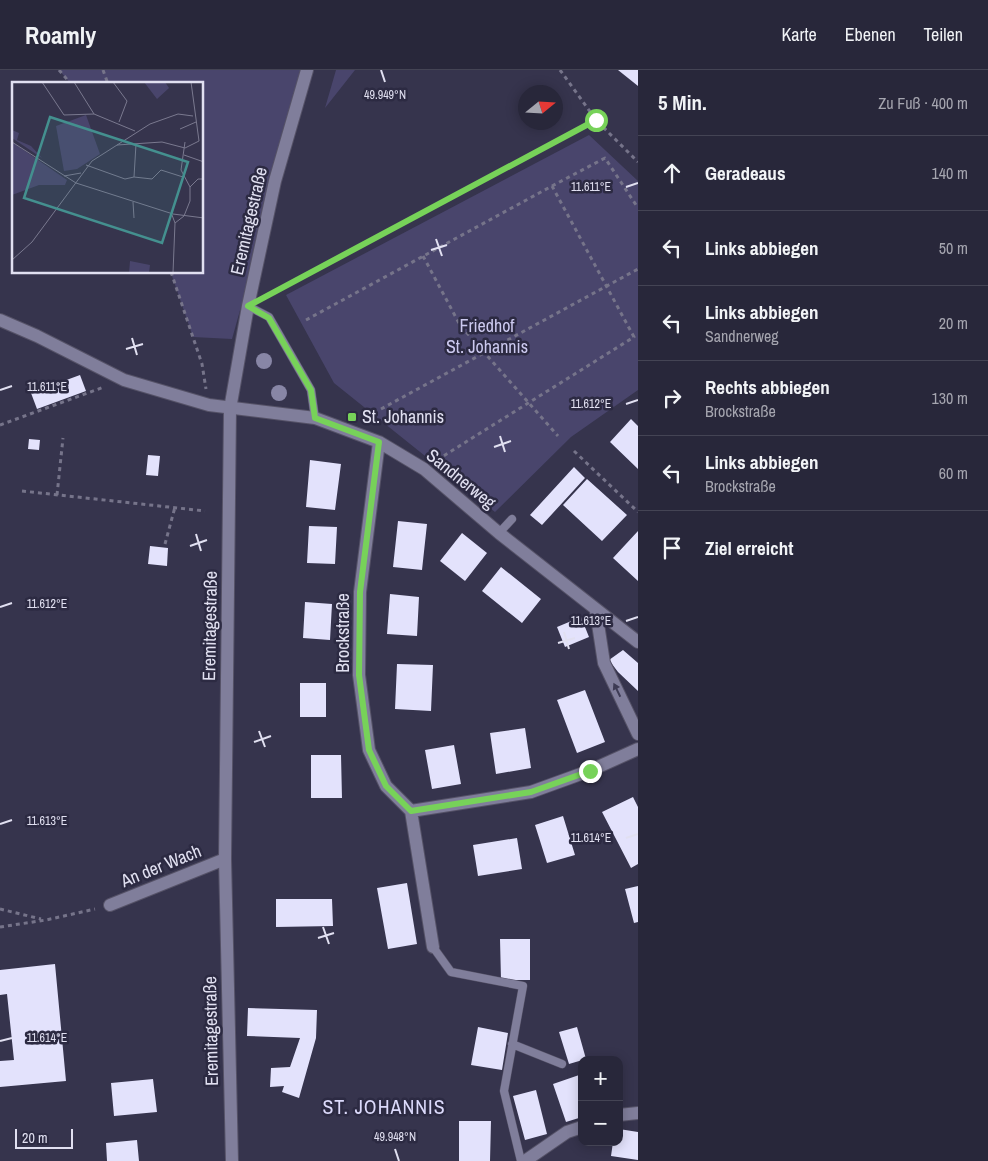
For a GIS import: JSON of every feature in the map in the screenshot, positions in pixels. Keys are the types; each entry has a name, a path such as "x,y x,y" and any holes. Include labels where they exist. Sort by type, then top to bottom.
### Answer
{"street":[{"name":"Eremitagestraße","path":"231,1160 225,859 230,409 248,306 275,181 307,70"},
{"name":"Sandnerweg","path":"0,320 37,336 124,380 209,405 315,418 379,442 424,468 499,533 596,611 638,642"},
{"name":"Brockstraße","path":"379,442 360,592 359,675 369,750 386,786 411,811"},
{"path":"596,611 604,662 638,734"},
{"path":"433,947 411,811 531,792 590,771 638,749"},
{"name":"An der Wach","path":"110,905 225,859"},
{"path":"623,1115 638,1113"},
{"path":"525,1161 567,1132 578,1128"}],"lane":[{"path":"248,306 269,318 311,390 315,418"},
{"path":"499,533 512,519"},
{"path":"433,947 451,972 523,986 504,1091 521,1161"},
{"path":"512,1044 562,1064"}],"path":[{"path":"59,70 69,82"},
{"path":"103,70 107,82"},
{"path":"560,70 596,120 638,162"},
{"path":"248,306 596,120"},
{"path":"306,320 605,158 638,208"},
{"path":"424,468 636,335 552,186"},
{"path":"423,256 460,326 558,436"},
{"path":"381,409 638,268"},
{"path":"172,274 202,364 209,405"},
{"path":"0,425 124,380"},
{"path":"57,495 63,438"},
{"path":"574,451 638,512"},
{"path":"22,491 205,511"},
{"path":"165,544 175,507"},
{"path":"0,927 46,920 110,905"},
{"path":"0,910 46,920"}],"green space":[{"path":"59,70 307,70 232,339 193,337 171,274 204,274 204,82 69,82"},
{"path":"336,70 355,70 325,108"},
{"name":"Friedhof St. Johannis","path":"589,135 638,181 638,390 571,437 495,512 334,383 286,295"}],"building":[{"path":"618,70 638,70 638,86"},
{"path":"80,375 86,391 37,409 31,393"},
{"path":"631,419 638,426 638,469 610,442"},
{"path":"29,439 40,440 39,450 28,449"},
{"path":"148,455 160,456 158,476 146,475"},
{"path":"310,460 341,464 335,510 306,507"},
{"path":"574,467 585,478 542,525 530,515"},
{"path":"587,479 627,515 602,541 563,505"},
{"path":"398,521 427,524 422,570 393,567"},
{"path":"309,526 337,527 335,564 307,563"},
{"path":"638,531 638,581 613,558"},
{"path":"462,533 487,553 465,581 440,561"},
{"path":"150,546 168,548 167,566 148,564"},
{"path":"501,567 541,599 522,623 482,591"},
{"path":"390,594 419,597 417,636 387,634"},
{"path":"305,602 332,604 330,640 303,638"},
{"path":"581,617 589,637 565,647 557,627"},
{"path":"623,650 638,663 638,691 618,672 609,660"},
{"path":"397,664 433,665 431,711 395,709"},
{"path":"300,683 326,683 326,717 300,717"},
{"path":"585,690 605,742 577,753 557,700"},
{"path":"525,728 531,768 496,774 490,733"},
{"path":"454,745 461,784 432,789 425,750"},
{"path":"311,755 341,755 342,798 311,798"},
{"path":"633,797 638,807 638,864 631,868 602,812"},
{"path":"563,816 575,855 547,863 535,825"},
{"path":"517,838 522,869 478,876 473,845"},
{"path":"407,883 417,944 388,949 377,888"},
{"path":"638,886 638,922 634,923 625,889"},
{"path":"276,899 332,899 333,926 276,927"},
{"path":"500,939 530,939 530,980 501,980"},
{"path":"55,964 66,1081 0,1087 0,1061 14,1060 7,994 0,995 0,970"},
{"path":"248,1008 317,1010 316,1038 299,1098 282,1092 284,1086 270,1087 271,1068 290,1067 300,1038 247,1036"},
{"path":"478,1027 508,1033 502,1070 471,1065"},
{"path":"577,1027 585,1056 578,1056 578,1061 569,1064 559,1032"},
{"path":"578,1075 578,1118 566,1122 553,1084"},
{"path":"153,1079 157,1112 114,1116 111,1083"},
{"path":"536,1090 547,1134 525,1140 513,1096"},
{"path":"459,1121 491,1121 490,1161 459,1161"},
{"path":"623,1130 638,1132 638,1160 611,1156 612,1146 623,1146"},
{"path":"137,1140 139,1161 107,1161 106,1143"}],"place":[{"name":"St. Johannis","path":"352,417"}],"district":[{"name":"ST. JOHANNIS","path":"384,1107"}],"route":[{"path":"590,771 531,792 411,811 386,786 369,750 359,675 360,592 379,442 315,418 311,390 269,318 248,306 596,120"}]}
